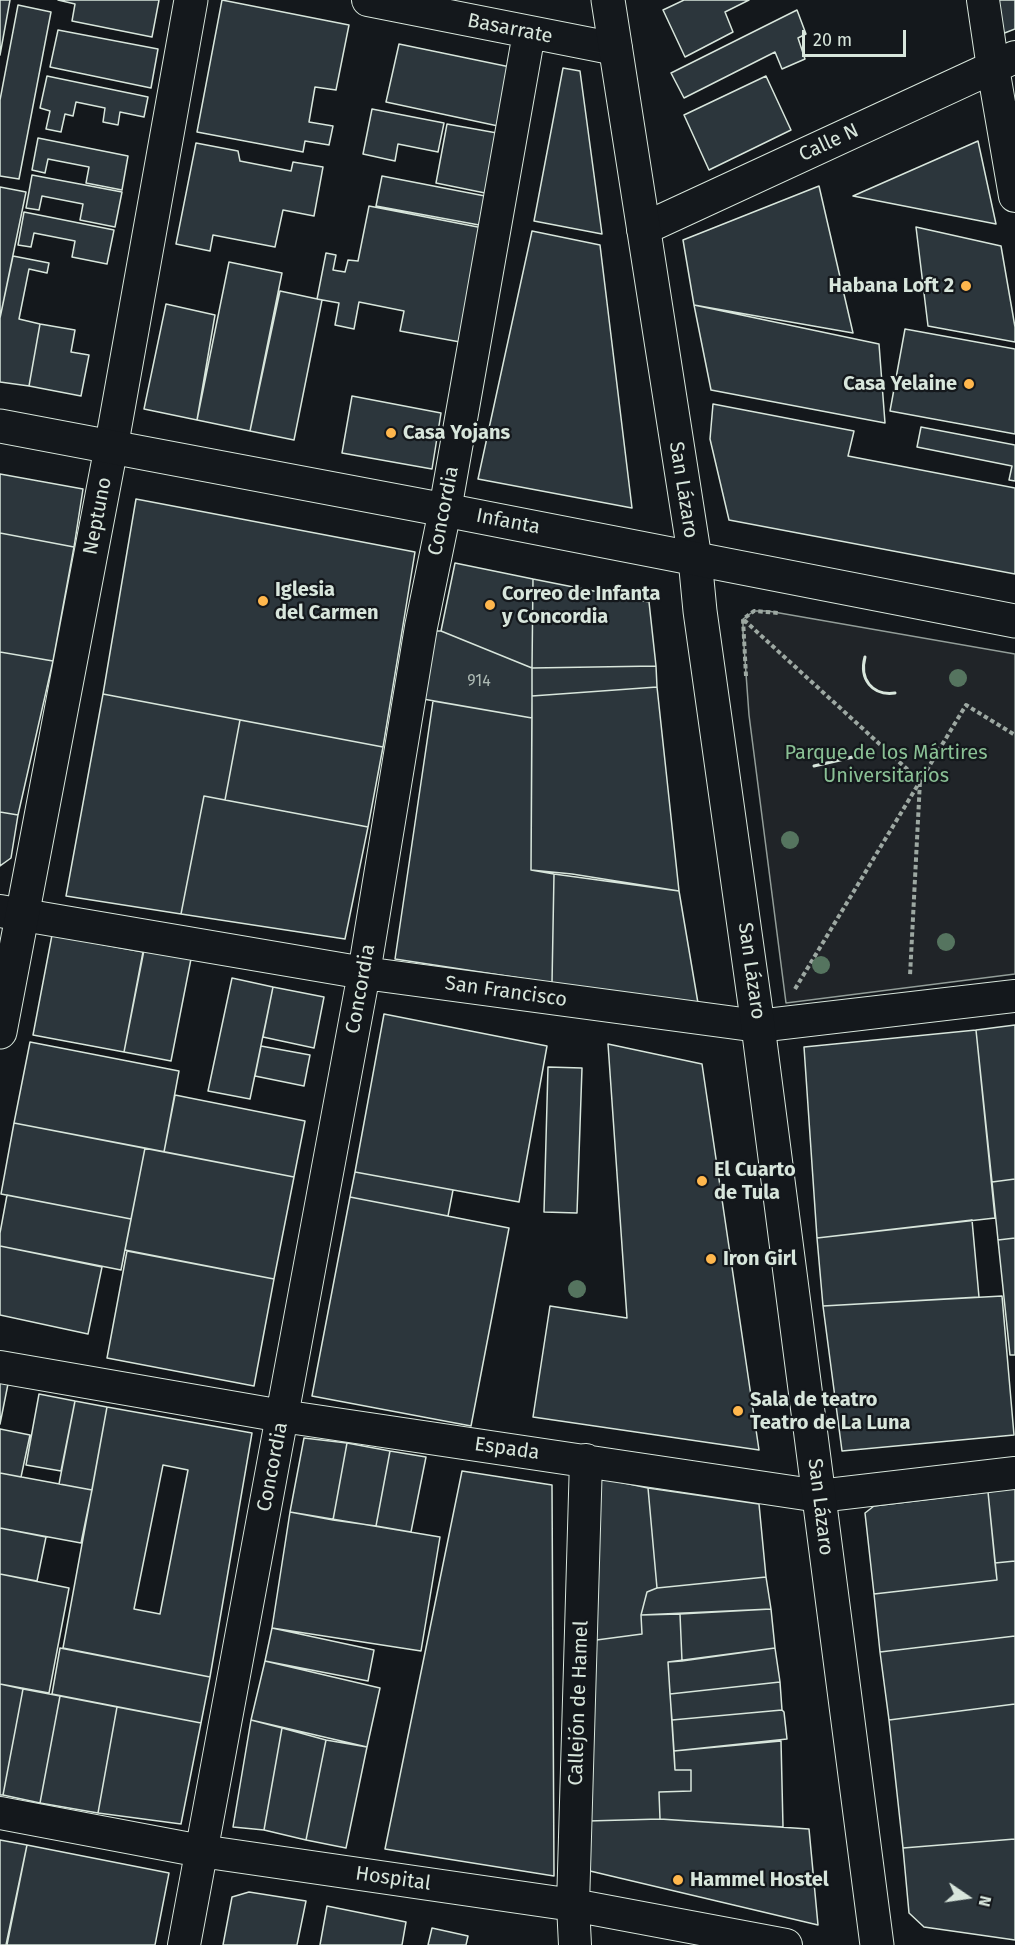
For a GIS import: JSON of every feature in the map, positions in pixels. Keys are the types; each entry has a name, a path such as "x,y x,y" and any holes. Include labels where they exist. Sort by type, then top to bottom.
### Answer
{"main road":[{"name":"Neptuno","path":"0,1032 11,913 111,448 191,0"},
{"name":"San Lázaro","path":"608,0 694,559 758,1026 877,1945"},
{"name":"Infanta","path":"0,426 1015,621"}],"street":[{"name":"Basarrate","path":"368,0 616,49"},
{"path":"983,0 1004,62 1015,196"},
{"name":"Concordia","path":"184,1945 364,973 421,627 445,510 530,33"},
{"name":"Calle N","path":"643,229 1004,62"},
{"name":"San Francisco","path":"11,913 364,973 758,1026 1015,996"},
{"name":"Espada","path":"0,1367 282,1416 819,1496 1015,1473"},
{"name":"Callejón de Hamel","path":"575,1945 573,1905 586,1460"},
{"name":"Hospital","path":"0,1813 201,1851 573,1905 786,1945"}],"path":[{"path":"743,619 753,611 789,615"},
{"path":"743,619 920,781"},
{"path":"743,619 747,679"},
{"path":"758,1026 786,1003 966,705 1015,735"},
{"path":"908,1008 920,781"}],"green space":[{"name":"Parque de los Mártires Universitarios","path":"754,611 768,611 1015,654 1015,974 786,1003 749,715 743,619"}],"building":[{"path":"0,0 10,0 0,55"},
{"path":"58,0 159,0 152,37 72,21 75,4"},
{"path":"222,0 349,25 336,90 315,87 309,122 333,126 329,145 305,141 303,152 197,132"},
{"path":"684,0 749,0 725,12 733,32 685,57 663,10"},
{"path":"991,0 1015,0 1015,29 1002,34"},
{"path":"18,5 51,12 19,179 0,176 0,100"},
{"path":"797,10 806,34 798,38 805,59 782,69 775,52 684,98 671,73"},
{"path":"58,30 158,49 151,88 50,67"},
{"path":"399,44 510,67 498,126 386,102"},
{"path":"563,68 580,71 602,234 534,221"},
{"path":"47,76 148,97 144,117 120,112 118,125 103,122 105,108 76,102 73,116 65,114 61,132 46,129 50,111 40,108"},
{"path":"766,76 791,130 709,170 684,115"},
{"path":"372,109 444,123 438,152 398,144 395,161 363,154"},
{"path":"447,124 497,133 485,193 436,183"},
{"path":"38,138 128,156 122,190 86,183 89,167 48,159 45,173 32,170"},
{"path":"978,141 996,224 853,196"},
{"path":"196,143 238,151 240,161 291,171 293,162 323,167 314,216 283,210 275,247 213,235 210,251 176,244"},
{"path":"32,175 122,192 115,227 80,220 83,204 42,196 39,210 26,208"},
{"path":"382,176 485,196 479,225 376,206"},
{"path":"819,186 853,333 694,305 683,240"},
{"path":"0,187 26,192 0,318"},
{"path":"369,206 483,228 460,342 400,331 404,311 359,302 354,329 335,325 339,303 317,299 326,253 336,255 333,270 345,272 348,260 358,261"},
{"path":"24,212 114,230 107,264 72,257 75,241 34,233 31,247 18,245"},
{"name":"Habana Loft 2","path":"916,227 1001,246 1015,327 1015,342 928,326"},
{"path":"532,231 600,245 632,508 478,479"},
{"path":"13,256 49,263 47,273 29,269 19,319 40,324 29,386 0,382 0,318"},
{"path":"229,262 282,273 250,431 197,420"},
{"path":"280,291 322,300 294,440 250,431"},
{"path":"166,304 215,315 197,420 144,409"},
{"path":"694,305 879,344 885,423 711,390"},
{"path":"40,324 75,330 71,352 89,355 81,396 29,386"},
{"path":"905,329 1015,349 1015,434 890,411"},
{"name":"Casa Yojans","path":"352,396 441,413 432,469 342,453"},
{"path":"713,404 854,431 848,456 1015,488 1015,574 729,520 710,439"},
{"path":"921,427 1015,445 1015,481 1009,480 1012,466 917,447"},
{"path":"0,474 83,489 74,547 0,533"},
{"name":"Iglesia del Carmen","path":"136,499 415,552 383,747 103,694"},
{"path":"0,533 74,547 53,661 0,652"},
{"name":"Correo de Infanta y Concordia","path":"455,563 533,579 532,668 441,631"},
{"path":"533,579 649,602 656,666 532,668"},
{"path":"432,631 441,631 532,668 532,718 423,699"},
{"path":"0,652 53,661 18,815 0,812"},
{"path":"656,666 657,687 532,696 532,668"},
{"path":"657,687 679,891 531,870 532,696"},
{"path":"103,694 240,720 225,800 204,796 181,914 66,896"},
{"path":"433,701 532,718 531,870 554,874 552,983 395,959"},
{"path":"240,720 383,747 368,827 225,800"},
{"path":"204,796 368,827 345,939 181,914"},
{"path":"0,812 18,815 11,858 0,866"},
{"path":"554,874 679,891 699,1009 552,983"},
{"path":"52,935 143,952 124,1052 33,1035"},
{"path":"144,950 191,959 171,1061 124,1052"},
{"path":"232,978 273,987 250,1099 208,1091"},
{"path":"273,987 324,997 314,1048 263,1037"},
{"path":"384,1014 547,1046 519,1202 355,1172"},
{"path":"1015,1025 1015,1179 992,1182 976,1030"},
{"path":"976,1030 995,1218 817,1238 804,1047"},
{"path":"30,1042 179,1071 164,1152 14,1123"},
{"path":"608,1044 702,1064 759,1450 533,1417 550,1306 627,1318"},
{"path":"261,1046 310,1055 304,1086 255,1076"},
{"path":"548,1067 582,1068 577,1213 544,1212"},
{"path":"175,1095 305,1121 294,1177 164,1152"},
{"path":"14,1123 145,1148 131,1219 1,1194"},
{"path":"145,1148 294,1177 274,1279 125,1250"},
{"path":"355,1172 453,1190 448,1216 350,1197"},
{"path":"1015,1179 1015,1238 998,1240 992,1182"},
{"path":"7,1195 131,1219 121,1270 0,1246"},
{"path":"350,1197 509,1228 471,1426 312,1396"},
{"path":"972,1220 979,1297 823,1306 817,1238"},
{"path":"1015,1238 1015,1355 1010,1355 998,1240"},
{"path":"0,1246 102,1267 88,1334 0,1315"},
{"path":"127,1251 274,1279 254,1386 107,1358"},
{"path":"1002,1296 1014,1435 842,1451 823,1306"},
{"path":"0,1382 8,1384 0,1424"},
{"path":"39,1394 75,1401 61,1471 26,1465"},
{"path":"75,1401 107,1407 92,1490 59,1484"},
{"path":"107,1407 252,1433 210,1677 63,1648","holes":["163,1465 188,1470 160,1614 134,1609"]},
{"path":"0,1429 30,1435 21,1477 0,1473"},
{"path":"304,1438 347,1443 333,1520 290,1512"},
{"path":"347,1443 390,1451 376,1526 333,1520"},
{"path":"390,1451 426,1457 411,1532 376,1526"},
{"path":"462,1471 552,1485 554,1876 385,1849"},
{"path":"0,1473 92,1490 81,1543 0,1528"},
{"path":"596,1477 648,1488 657,1588 647,1592 641,1615 642,1634 589,1641"},
{"path":"648,1488 759,1504 766,1577 657,1588"},
{"path":"1015,1488 1015,1561 995,1563 988,1492"},
{"path":"988,1492 997,1580 874,1594 865,1513 874,1506"},
{"path":"290,1512 440,1537 421,1651 272,1628"},
{"path":"0,1528 46,1537 37,1581 0,1574"},
{"path":"1015,1561 1015,1636 880,1652 874,1594 997,1580 995,1563"},
{"path":"0,1574 69,1588 49,1693 0,1684"},
{"path":"766,1577 771,1609 641,1615 647,1592 657,1588"},
{"path":"771,1609 775,1648 682,1661 680,1614"},
{"path":"680,1614 682,1661 668,1662 675,1770 691,1770 691,1791 659,1792 660,1819 588,1821 589,1641 642,1634 641,1615"},
{"path":"272,1628 374,1650 368,1681 265,1661"},
{"path":"1015,1636 1015,1704 889,1720 880,1652"},
{"path":"60,1648 210,1677 201,1723 52,1694"},
{"path":"775,1648 780,1682 670,1694 668,1662"},
{"path":"265,1661 380,1688 367,1747 251,1720"},
{"path":"780,1682 782,1710 672,1720 670,1694"},
{"path":"0,1684 23,1689 3,1795 0,1795"},
{"path":"23,1689 60,1696 40,1803 3,1795"},
{"path":"60,1696 117,1707 98,1813 40,1803"},
{"path":"1015,1704 1015,1839 903,1848 889,1720"},
{"path":"117,1707 201,1723 181,1824 98,1813"},
{"path":"782,1710 787,1739 674,1751 672,1720"},
{"path":"251,1720 282,1728 264,1830 233,1827"},
{"path":"282,1728 326,1740 306,1840 264,1830"},
{"path":"326,1740 367,1747 346,1848 306,1840"},
{"path":"781,1741 783,1827 660,1819 659,1792 691,1791 691,1770 675,1770 674,1751"},
{"path":"660,1819 809,1829 818,1925 590,1871 588,1821"},
{"path":"1015,1839 1015,1940 924,1927 909,1913 903,1848"},
{"path":"0,1840 27,1845 6,1945 0,1945"},
{"path":"27,1845 169,1873 155,1945 7,1945"},
{"path":"249,1892 306,1901 297,1945 223,1945 232,1897"},
{"path":"327,1906 406,1922 402,1945 320,1945"},
{"path":"432,1928 468,1936 466,1945 428,1945"}],"wall":[{"path":"865,657 864,672 869,684 880,692 895,693"},
{"path":"814,766 853,757"}],"place":[{"name":"Habana Loft 2","path":"966,286"},
{"name":"Casa Yelaine","path":"969,384"},
{"name":"Casa Yojans","path":"391,433"},
{"name":"Iglesia del Carmen","path":"263,601"},
{"name":"Correo de Infanta y Concordia","path":"490,605"},
{"name":"El Cuarto de Tula","path":"702,1181"},
{"name":"Iron Girl","path":"711,1259"},
{"name":"Sala de teatro Teatro de La Luna","path":"738,1411"},
{"name":"Hammel Hostel","path":"678,1880"}]}
